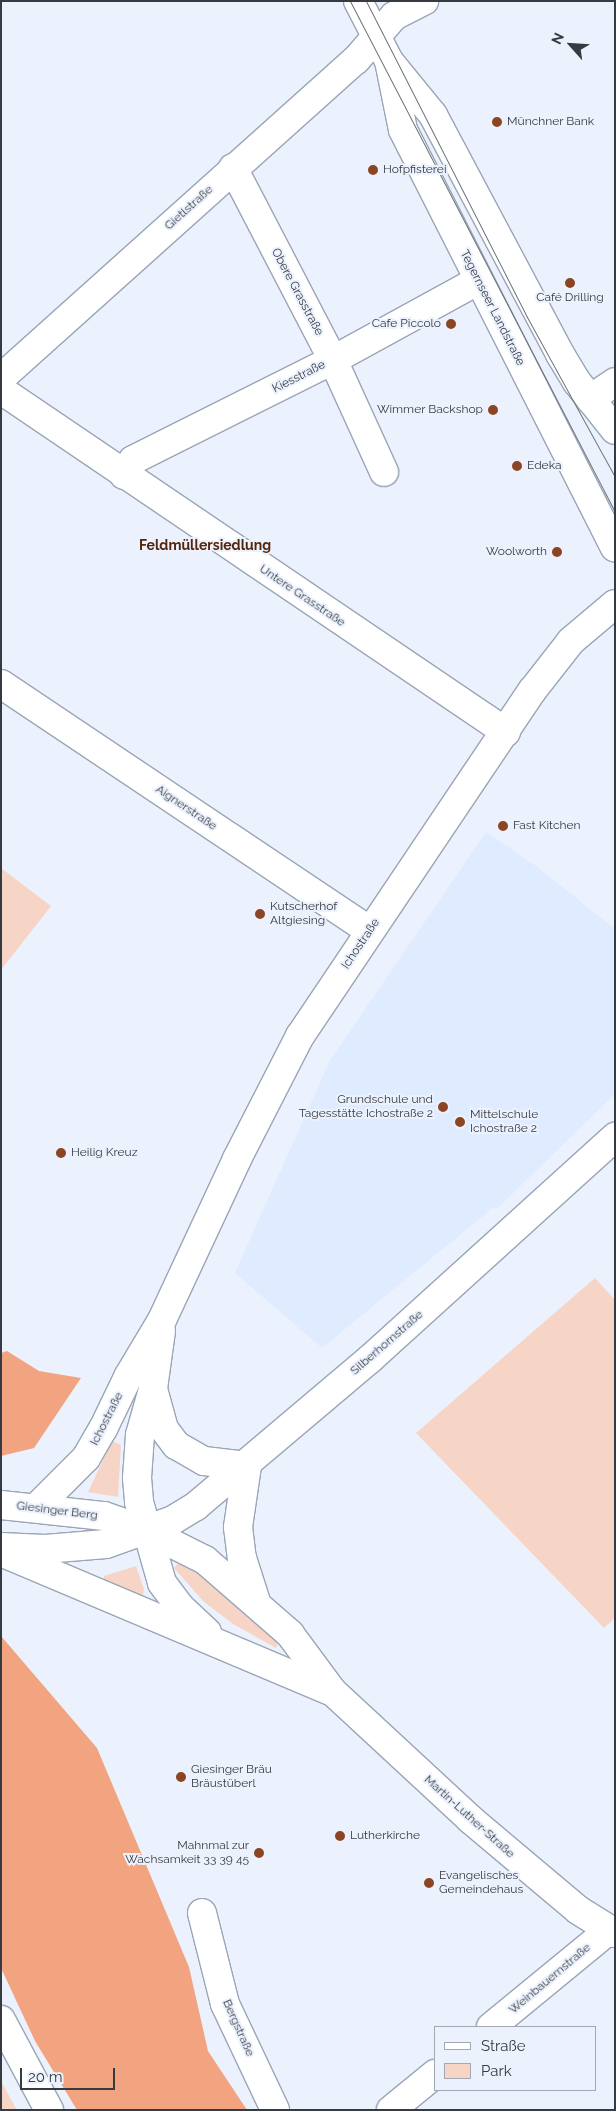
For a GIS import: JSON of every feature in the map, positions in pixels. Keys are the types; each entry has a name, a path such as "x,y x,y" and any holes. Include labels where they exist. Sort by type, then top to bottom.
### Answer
{"main road":[{"name":"Tegernseer Landstraße","path":"358,1 389,61 433,115 560,354 590,400 615,430"},
{"name":"Gietlstraße","path":"1,378 233,168 356,60 394,16 424,1"},
{"name":"Tegernseer Landstraße","path":"389,61 403,130 477,281 615,547"},
{"name":"Obere Grasstraße","path":"233,168 333,360 384,472"},
{"name":"Kiesstraße","path":"124,475 134,460 333,360 477,281"},
{"path":"590,400 615,382"},
{"name":"Untere Grasstraße","path":"1,390 351,629 506,732"},
{"name":"Ichostraße","path":"37,1507 86,1458 128,1376 162,1320 237,1159 300,1036 506,732 571,641 615,604"},
{"name":"Aignerstraße","path":"1,684 370,931"},
{"name":"Silberhornstraße","path":"145,1530 173,1520 196,1506 247,1466 434,1302 615,1136"},
{"name":"Ichostraße","path":"145,1530 139,1502 138,1454 153,1389 162,1320"},
{"path":"153,1389 164,1429 176,1445 204,1461 247,1466 238,1527 242,1558 256,1602"},
{"name":"Giesinger Berg","path":"1,1505 37,1507 104,1516 145,1530"},
{"path":"1,1546 45,1549 106,1544 145,1530"},
{"name":"Martin-Luther-Straße","path":"145,1530 205,1560 256,1602 290,1634 332,1691 514,1858 578,1910 612,1932"},
{"name":"Martin-Luther-Straße","path":"145,1530 162,1583 180,1607 218,1642"},
{"name":"Martin-Luther-Straße","path":"1,1552 87,1590 218,1642 332,1691"},
{"name":"Bergstraße","path":"202,1913 225,2004 275,2110"},
{"name":"Weinbauernstraße","path":"492,2026 612,1932"},
{"path":"1,2020 49,2110"},
{"path":"391,2110 434,2075"}],"shaded area":[{"path":"486,832 536,866 615,929 615,1094 497,1209 494,1207 322,1348 235,1273 329,1062"},
{"path":"7,1351 39,1371 81,1378 34,1448 1,1456 1,1353"},
{"path":"1,1636 97,1748 189,1967 208,2051 247,2110 77,2110 35,2041 1,1968"}],"green space":[{"path":"1,868 51,906 1,970"},
{"path":"595,1278 615,1300 615,1618 604,1628 416,1433"},
{"path":"112,1441 121,1445 118,1497 88,1492"},
{"path":"180,1561 215,1586 274,1638 278,1643 276,1648 233,1624 204,1602 174,1568"},
{"path":"136,1566 144,1589 143,1595 137,1596 104,1582 104,1576"},
{"path":"1,2081 17,2110 1,2110"}],"tram line":[{"path":"350,1 615,512"},
{"path":"366,1 527,317 615,477"}],"place":[{"name":"Münchner Bank","path":"497,122"},
{"name":"Hofpfisterei","path":"373,170"},
{"name":"Café Drilling","path":"570,283"},
{"name":"Cafe Piccolo","path":"451,324"},
{"name":"Wimmer Backshop","path":"493,410"},
{"name":"Edeka","path":"517,466"},
{"name":"Woolworth","path":"557,552"},
{"name":"Fast Kitchen","path":"503,826"},
{"name":"Kutscherhof Altgiesing","path":"260,914"},
{"name":"Grundschule und Tagesstätte Ichostraße 2","path":"443,1107"},
{"name":"Mittelschule Ichostraße 2","path":"460,1122"},
{"name":"Heilig Kreuz","path":"61,1153"},
{"name":"Giesinger Bräu Bräustüberl","path":"181,1777"},
{"name":"Lutherkirche","path":"340,1836"},
{"name":"Mahnmal zur Wachsamkeit 33 39 45","path":"259,1853"},
{"name":"Evangelisches Gemeindehaus","path":"429,1883"}],"district":[{"name":"Feldmüllersiedlung","path":"205,545"}]}
